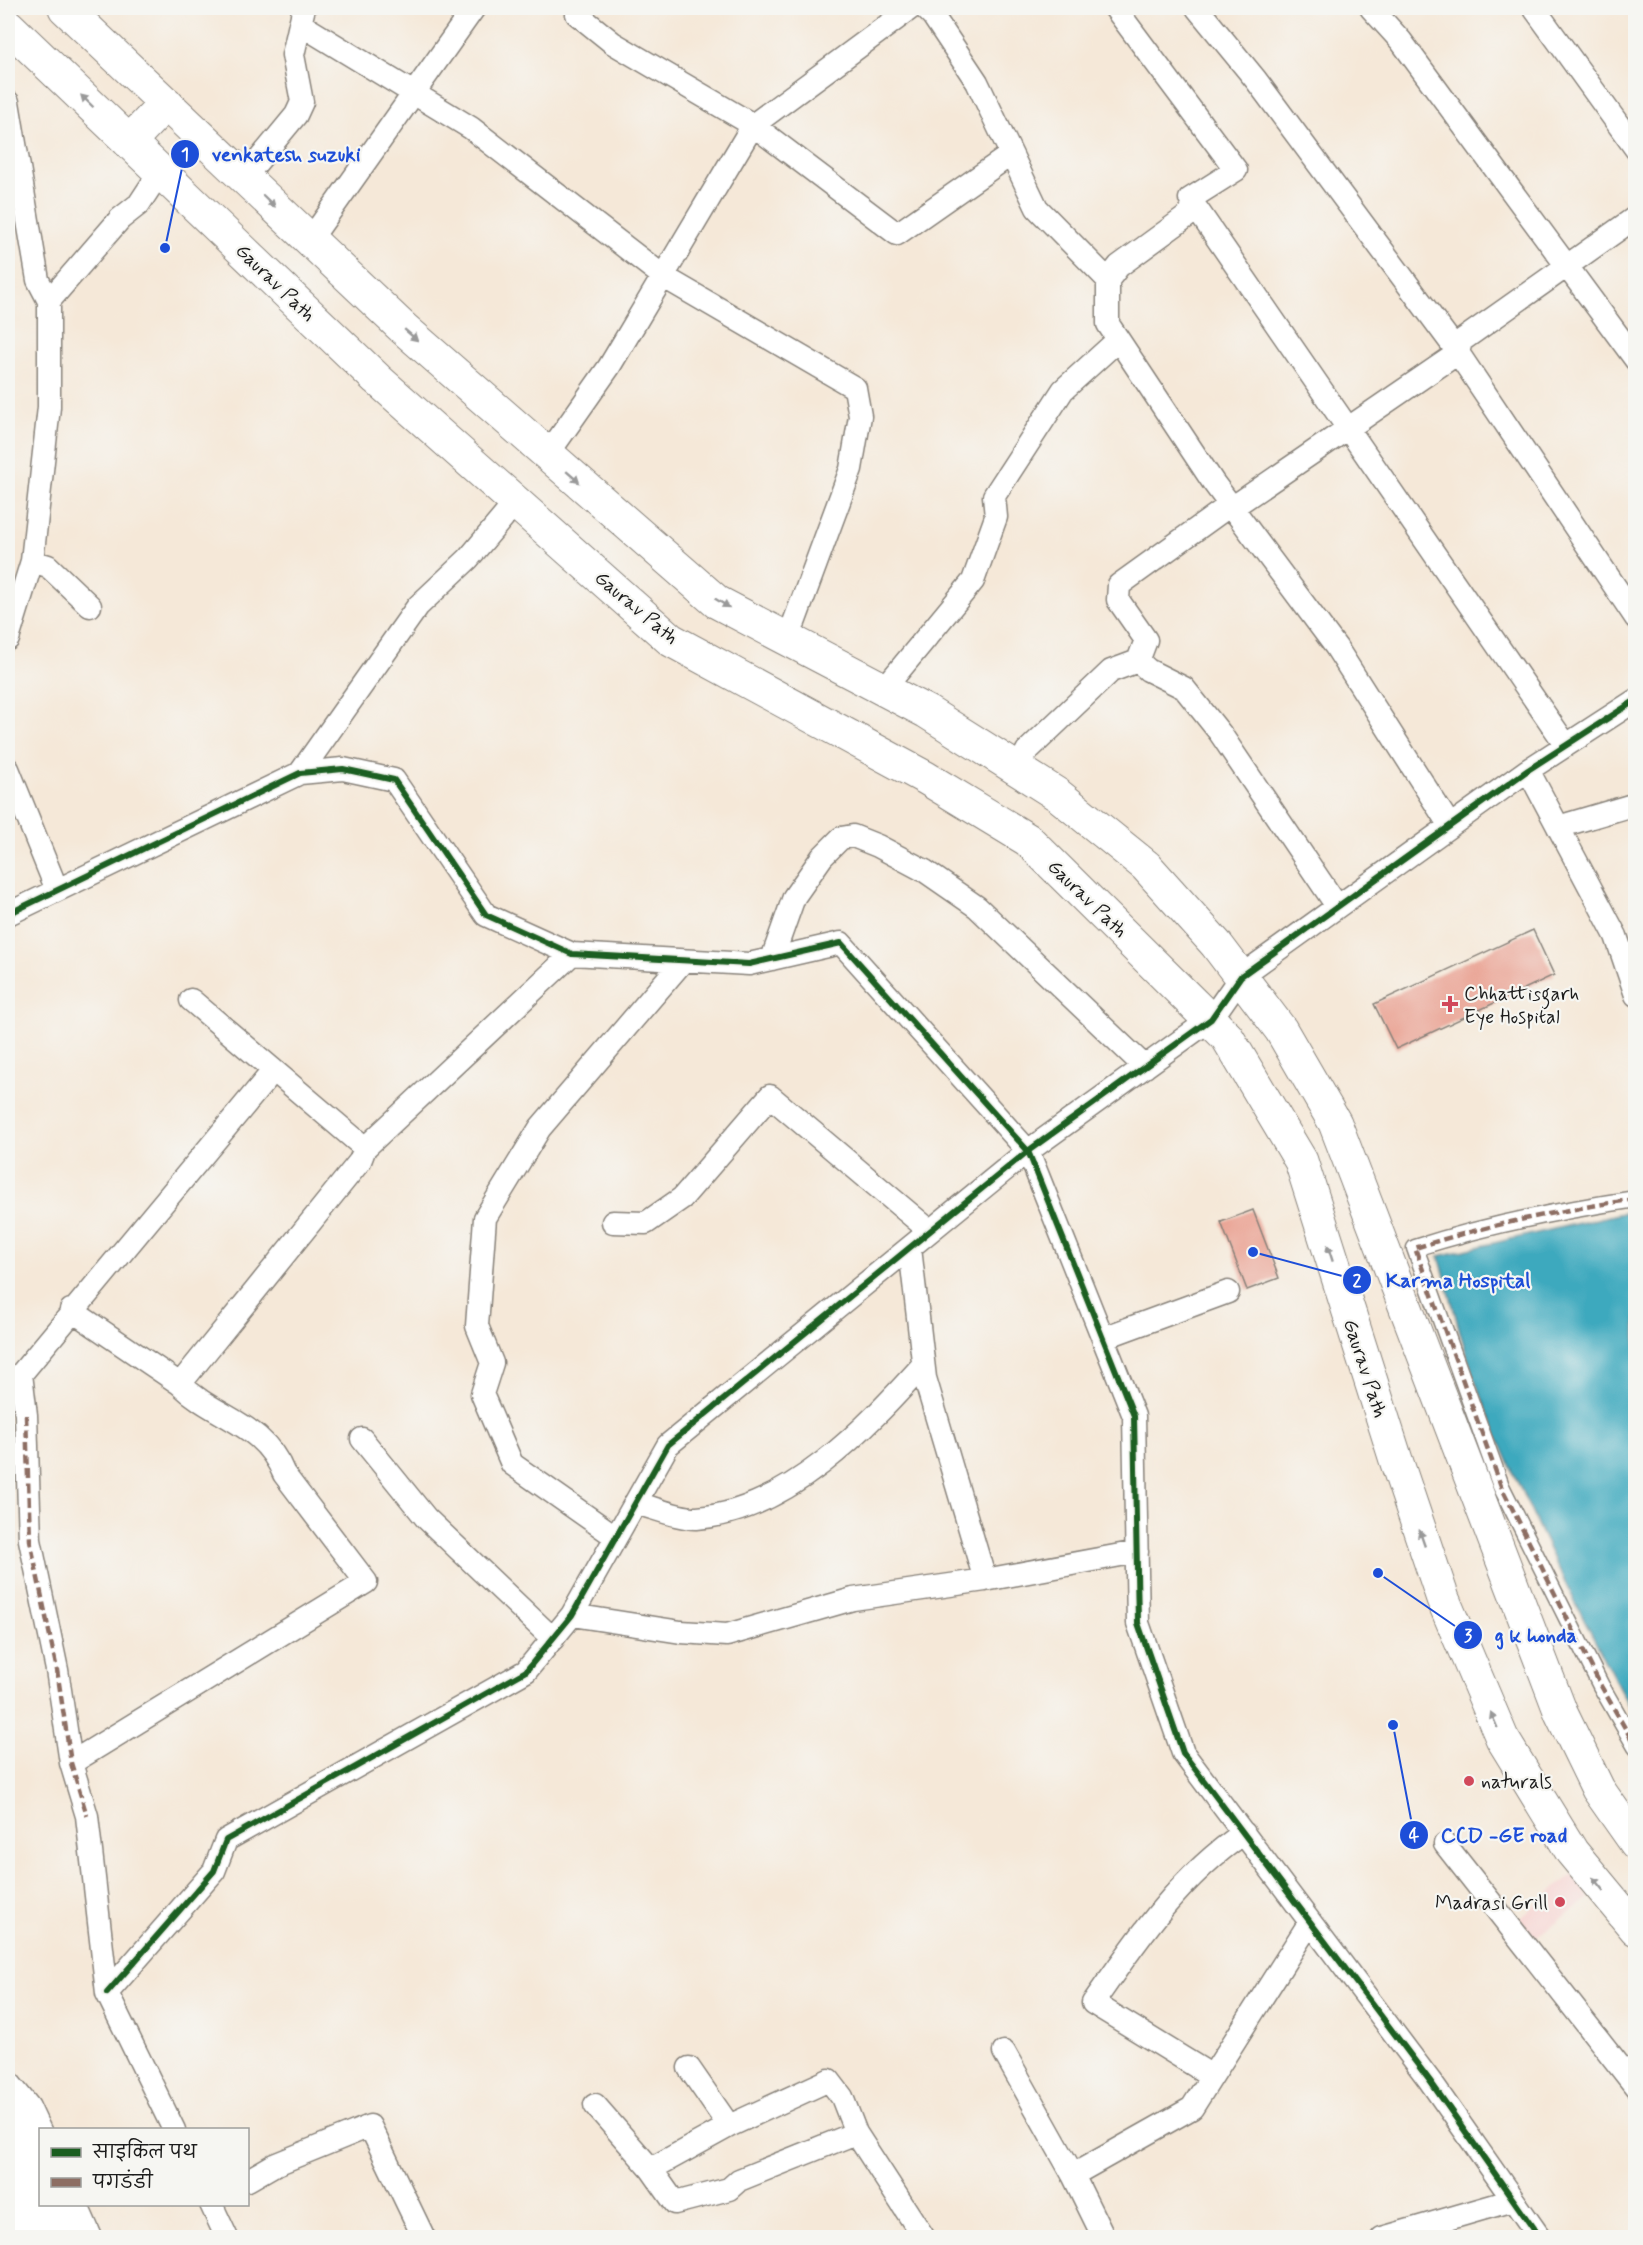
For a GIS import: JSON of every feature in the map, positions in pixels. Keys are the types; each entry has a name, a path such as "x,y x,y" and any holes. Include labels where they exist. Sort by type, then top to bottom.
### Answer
{"main road":[{"path":"65,8 403,328 717,602 927,712 1058,795 1146,866 1216,944 1281,1030 1335,1123 1561,1713 1598,1789 1635,1843"},
{"name":"Gaurav Path","path":"8,26 377,379 671,640 926,778 1028,840 1227,1037 1301,1161 1395,1460 1443,1599 1502,1738 1572,1852 1635,1929"},
{"path":"129,142 166,103"},
{"path":"21,2130 39,2187"},
{"path":"8,2181 34,2238"},
{"path":"47,2206 63,2238"}],"street":[{"path":"310,240 412,92 474,8"},
{"path":"581,8 577,14 613,43 753,125 897,234 1010,155"},
{"path":"548,454 609,367 753,125 911,8"},
{"path":"925,8 933,16 977,82 1037,208 1108,280"},
{"path":"1115,8 1236,170 1190,199 1566,745"},
{"path":"1197,8 1256,80 1458,353 1635,618"},
{"path":"1371,8 1401,41 1635,360"},
{"path":"1534,8 1566,48 1635,149"},
{"path":"244,178 296,115 302,102 293,55 302,16 412,92 471,128 664,277 855,388 860,416 851,469 788,639"},
{"path":"8,102 38,279 49,301 49,407 32,561 8,639"},
{"path":"49,301 120,219 139,204 160,172"},
{"path":"1197,209 1119,266 1108,280 1108,324 1230,505 1335,647 1450,826"},
{"path":"1017,770 1027,751 1111,672 1137,661 1146,640 1118,600 1119,585 1230,505 1236,505 1458,353 1461,341 1635,218"},
{"path":"883,690 973,581 996,517 994,496 1063,390 1118,340"},
{"path":"300,773 418,606 468,559 516,502"},
{"path":"32,561 48,566 90,606"},
{"path":"1137,661 1148,670 1184,688 1220,733 1337,906"},
{"path":"107,1993 214,1871 226,1840 526,1671 572,1615 668,1445 1028,1151 1211,1019 1241,976 1528,770 1635,700"},
{"path":"8,769 57,890"},
{"path":"8,914 300,773 343,769 394,780 486,915 572,954 749,964 841,943 1028,1151 1134,1416 1138,1623 1183,1753 1430,2081 1540,2238"},
{"path":"1528,770 1558,827 1626,934 1635,996"},
{"path":"1558,827 1635,804"},
{"path":"772,959 794,897 822,857 841,838 853,836 925,870 977,907 1145,1067"},
{"path":"180,1384 360,1161 365,1148 572,954"},
{"path":"616,1537 512,1464 482,1394 492,1363 477,1326 485,1218 540,1128 683,960"},
{"path":"192,1000 365,1148"},
{"path":"173,2128 107,1993 87,1816 71,1763 57,1670 30,1540 26,1415 21,1374 71,1310 273,1071"},
{"path":"613,1222 646,1223 682,1198 770,1096 930,1231"},
{"path":"1635,1199 1572,1209 1454,1236 1415,1248 1501,1486 1601,1686 1635,1747"},
{"path":"910,1248 925,1378 985,1580"},
{"path":"1102,1338 1227,1292"},
{"path":"71,1310 180,1384 194,1398 252,1430 277,1458 284,1474 366,1582 71,1763"},
{"path":"635,1503 696,1518 745,1508 817,1469 877,1416 923,1365"},
{"path":"362,1439 426,1518 553,1639"},
{"path":"572,1615 681,1632 727,1635 853,1599 985,1580 1137,1552"},
{"path":"1212,2076 1093,2003 1143,1932 1213,1854 1244,1833"},
{"path":"1445,1844 1635,2087"},
{"path":"1073,2175 1192,2108 1310,1922"},
{"path":"1004,2052 1073,2175 1104,2238"},
{"path":"689,2068 729,2126"},
{"path":"651,2169 729,2126 829,2080 842,2097 856,2133 924,2238"},
{"path":"8,2086 26,2108 21,2130"},
{"path":"595,2105 651,2169 675,2203 729,2189 739,2180 856,2133"},
{"path":"249,2179 274,2165 370,2126 424,2238"},
{"path":"1382,2238 1514,2200"},
{"path":"73,2206 88,2238"},
{"path":"211,2206 227,2238"}],"shaded area":[{"path":"1573,1874 1589,1898 1533,1939 1517,1920"}],"water":[{"path":"1636,1210 1635,1718 1554,1559 1498,1437 1469,1362 1439,1256"}],"building":[{"path":"1533,930 1554,975 1396,1049 1374,1004"},
{"path":"1253,1210 1279,1278 1247,1290 1221,1222"}],"marked path":[{"path":"1636,1199 1524,1219 1415,1248 1501,1486 1601,1686 1636,1747"},
{"path":"26,1415 30,1540 57,1670 71,1763 87,1816"}],"cycle path":[{"path":"107,1993 214,1871 226,1840 526,1671 572,1615 668,1445 1028,1151 1211,1019 1241,976 1528,770 1636,700"},
{"path":"8,914 300,773 343,769 394,780 486,915 572,954 749,964 841,943 1028,1151 1134,1416 1138,1623 1183,1753 1430,2081 1540,2238"}],"place":[{"name":"venkatesh suzuki","path":"165,248"},
{"name":"Chhattisgarh Eye Hospital","path":"1450,1004"},
{"name":"Karma Hospital","path":"1253,1252"},
{"name":"g k honda","path":"1378,1573"},
{"name":"CCD -GE road","path":"1393,1725"},
{"name":"naturals","path":"1469,1781"},
{"name":"Madrasi Grill","path":"1560,1902"}]}
